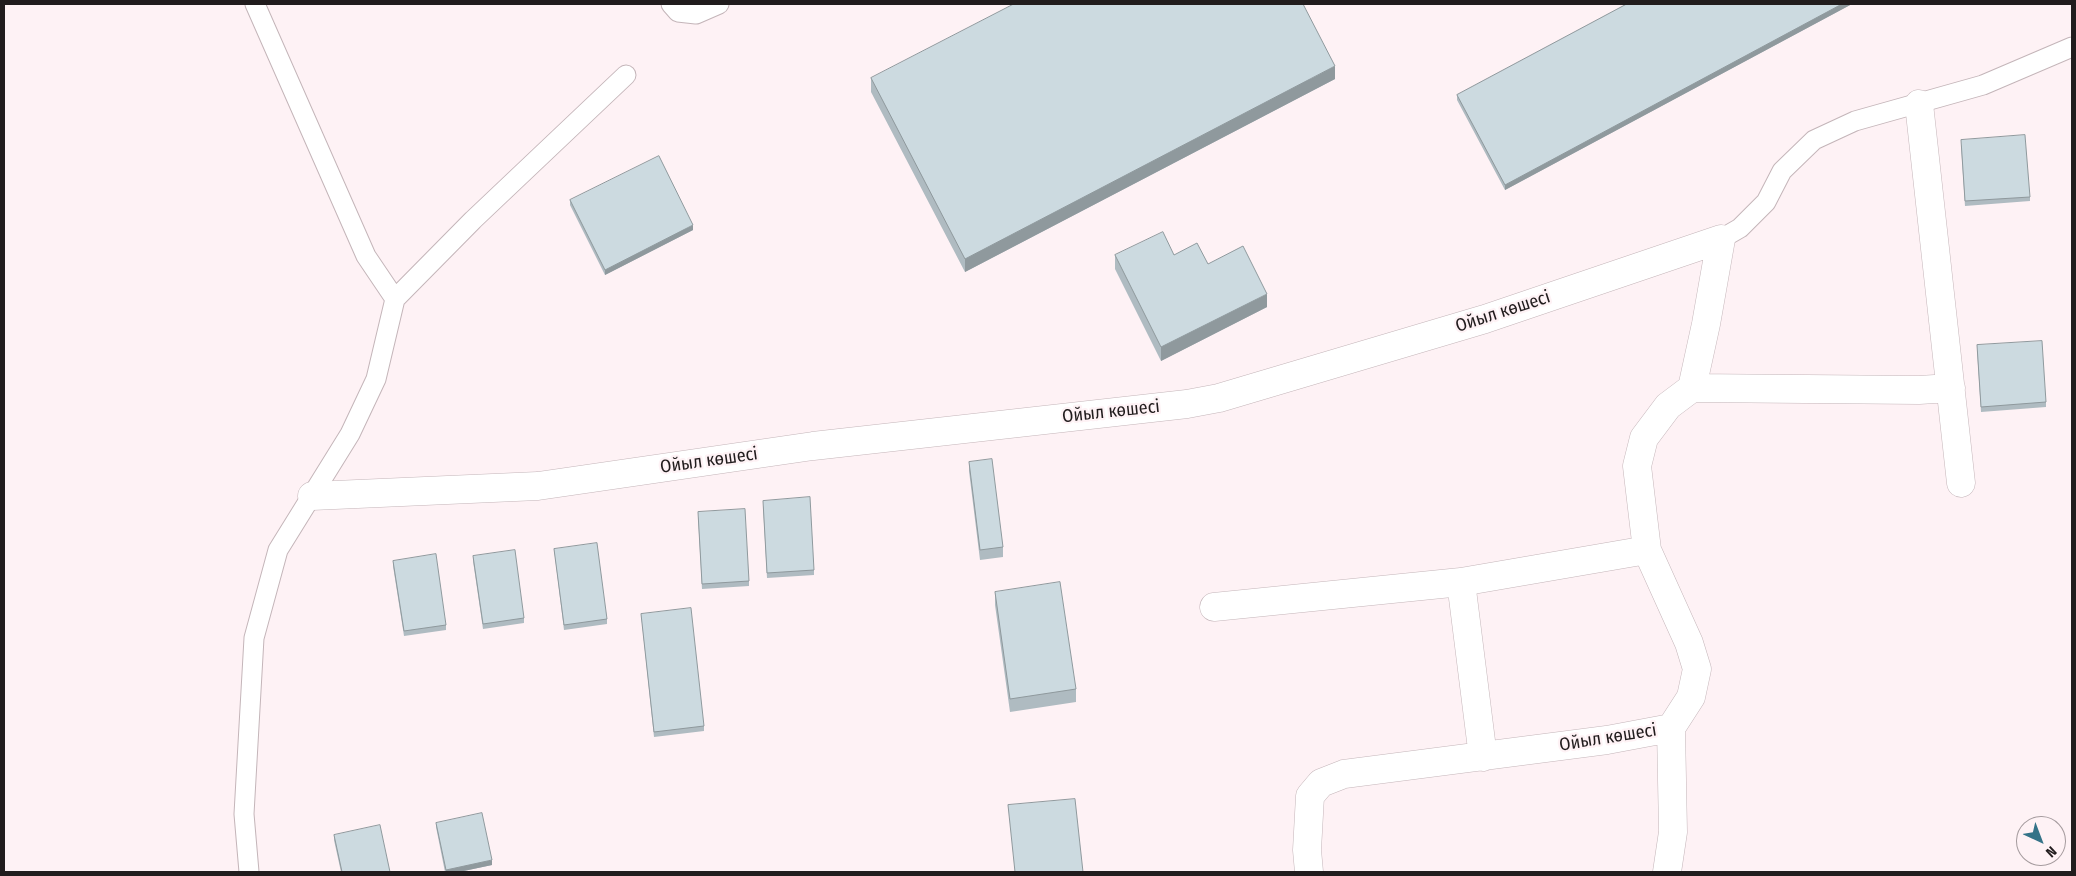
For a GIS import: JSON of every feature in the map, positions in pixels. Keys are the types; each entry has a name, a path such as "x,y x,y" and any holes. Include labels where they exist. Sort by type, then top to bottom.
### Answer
{"street":[{"path":"1918,104 1961,483"},
{"path":"1721,239 1706,324 1692,388 1918,390 1950,388"},
{"name":"Ойыл көшесі","path":"312,496 538,486 813,446 1187,404 1219,398 1485,318 1721,239"},
{"name":"Ойыл көшесі","path":"1309,872 1307,850 1310,796 1321,782 1344,774 1607,740 1671,728 1691,697 1697,669 1689,644 1647,550 1637,466 1644,438 1668,406 1692,388"},
{"path":"1214,607 1461,582 1647,550"},
{"path":"1461,582 1484,757"},
{"path":"1667,872 1673,832 1671,728"}],"lane":[{"path":"255,4 366,256 395,299"},
{"path":"672,4 678,12 696,14 719,4"},
{"path":"1721,239 1740,228 1766,202 1782,170 1814,140 1855,120 1983,85 2072,47"},
{"path":"249,872 244,814 254,638 278,550 350,434 376,379 395,299 473,220 626,75"}],"building":[{"path":"1014,4 1303,4 1335,66 965,259 871,78"},
{"path":"1627,4 1842,4 1505,185 1457,95"},
{"path":"2025,135 2030,197 1965,201 1961,140"},
{"path":"659,156 693,225 605,270 570,200"},
{"path":"1163,232 1174,255 1197,243 1208,264 1243,246 1267,294 1161,347 1115,255"},
{"path":"2042,341 2046,402 1981,407 1977,345"},
{"path":"992,459 1003,547 980,550 969,462"},
{"path":"810,497 814,570 767,573 763,501"},
{"path":"745,509 749,581 702,584 698,512"},
{"path":"597,543 607,619 564,625 554,549"},
{"path":"515,550 524,618 483,624 473,556"},
{"path":"436,554 446,625 404,631 393,561"},
{"path":"1060,582 1076,689 1010,699 995,592"},
{"path":"691,608 704,726 654,732 641,614"},
{"path":"1075,799 1083,872 1015,872 1008,805"},
{"path":"482,813 492,860 446,870 436,823"},
{"path":"380,825 390,872 342,872 334,835"}]}
